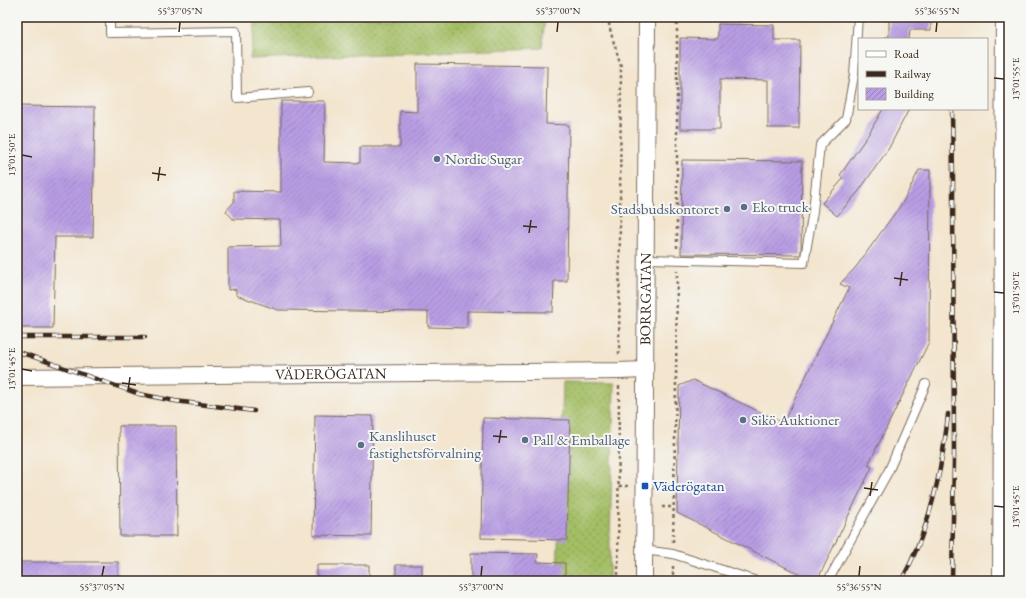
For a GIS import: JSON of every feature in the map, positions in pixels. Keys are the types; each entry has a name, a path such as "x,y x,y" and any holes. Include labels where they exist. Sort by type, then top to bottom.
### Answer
{"main road":[{"path":"1004,581 1007,21"}],"street":[{"name":"BORRGATAN","path":"644,581 647,17"},
{"name":"VÄDERÖGATAN","path":"17,377 646,370"}],"lane":[{"path":"110,17 110,33 236,31 237,98 308,92"},
{"path":"646,259 804,262 813,211 820,145 846,119 854,75 858,17"},
{"path":"828,581 889,470 926,384"},
{"path":"644,550 673,554 757,581"}],"path":[{"path":"608,17 610,32 621,67 618,581"},
{"path":"673,581 677,260 677,17"},
{"path":"663,485 674,486"},
{"path":"619,486 630,486"},
{"path":"662,507 674,507"}],"green space":[{"path":"256,17 545,17 542,48 250,59"},
{"path":"563,382 614,383 609,581 557,581"}],"building":[{"path":"889,17 931,17 931,30 910,30 909,38 884,38 889,37"},
{"path":"718,24 774,25 774,40 800,40 799,128 768,128 768,80 720,79 720,129 680,129 680,38 718,39"},
{"path":"417,64 547,66 546,124 569,125 567,281 554,281 553,312 467,311 467,328 428,327 428,312 278,310 236,295 236,289 228,290 228,247 281,246 280,220 233,219 226,211 234,202 234,191 281,192 281,101 325,101 324,162 360,163 360,147 400,147 400,111 417,112"},
{"path":"17,106 95,107 93,237 55,237 53,328 17,328"},
{"path":"882,110 908,110 889,148 859,191 837,216 822,203 843,179 840,175 868,135"},
{"path":"682,160 802,161 801,255 681,254"},
{"path":"919,170 930,170 929,342 868,465 872,467 817,581 813,581 677,513 679,386 693,380 783,423 849,288 840,284 856,267 903,202"},
{"path":"315,415 373,416 371,536 313,535"},
{"path":"483,418 570,420 567,540 481,538"},
{"path":"119,426 176,426 177,536 120,536"},
{"path":"471,553 538,554 537,562 565,563 565,581 471,581"},
{"path":"17,562 118,562 118,581 17,581"},
{"path":"317,565 369,565 369,581 317,581"},
{"path":"396,565 422,565 422,581 396,581"}],"railway":[{"path":"952,110 954,458 952,581"},
{"path":"17,337 145,337"},
{"path":"17,352 139,394 175,401 254,411"},
{"path":"901,581 923,534 933,501 940,468 948,414"}],"place":[{"name":"Nordic Sugar","path":"437,159"},
{"name":"Eko truck","path":"744,207"},
{"name":"Stadsbudskontoret","path":"727,209"},
{"name":"Sikö Auktioner","path":"743,420"},
{"name":"Pall & Emballage","path":"525,440"},
{"name":"Kanslihuset fastighetsförvalning","path":"361,445"},
{"name":"Väderögatan","path":"645,486"}]}
